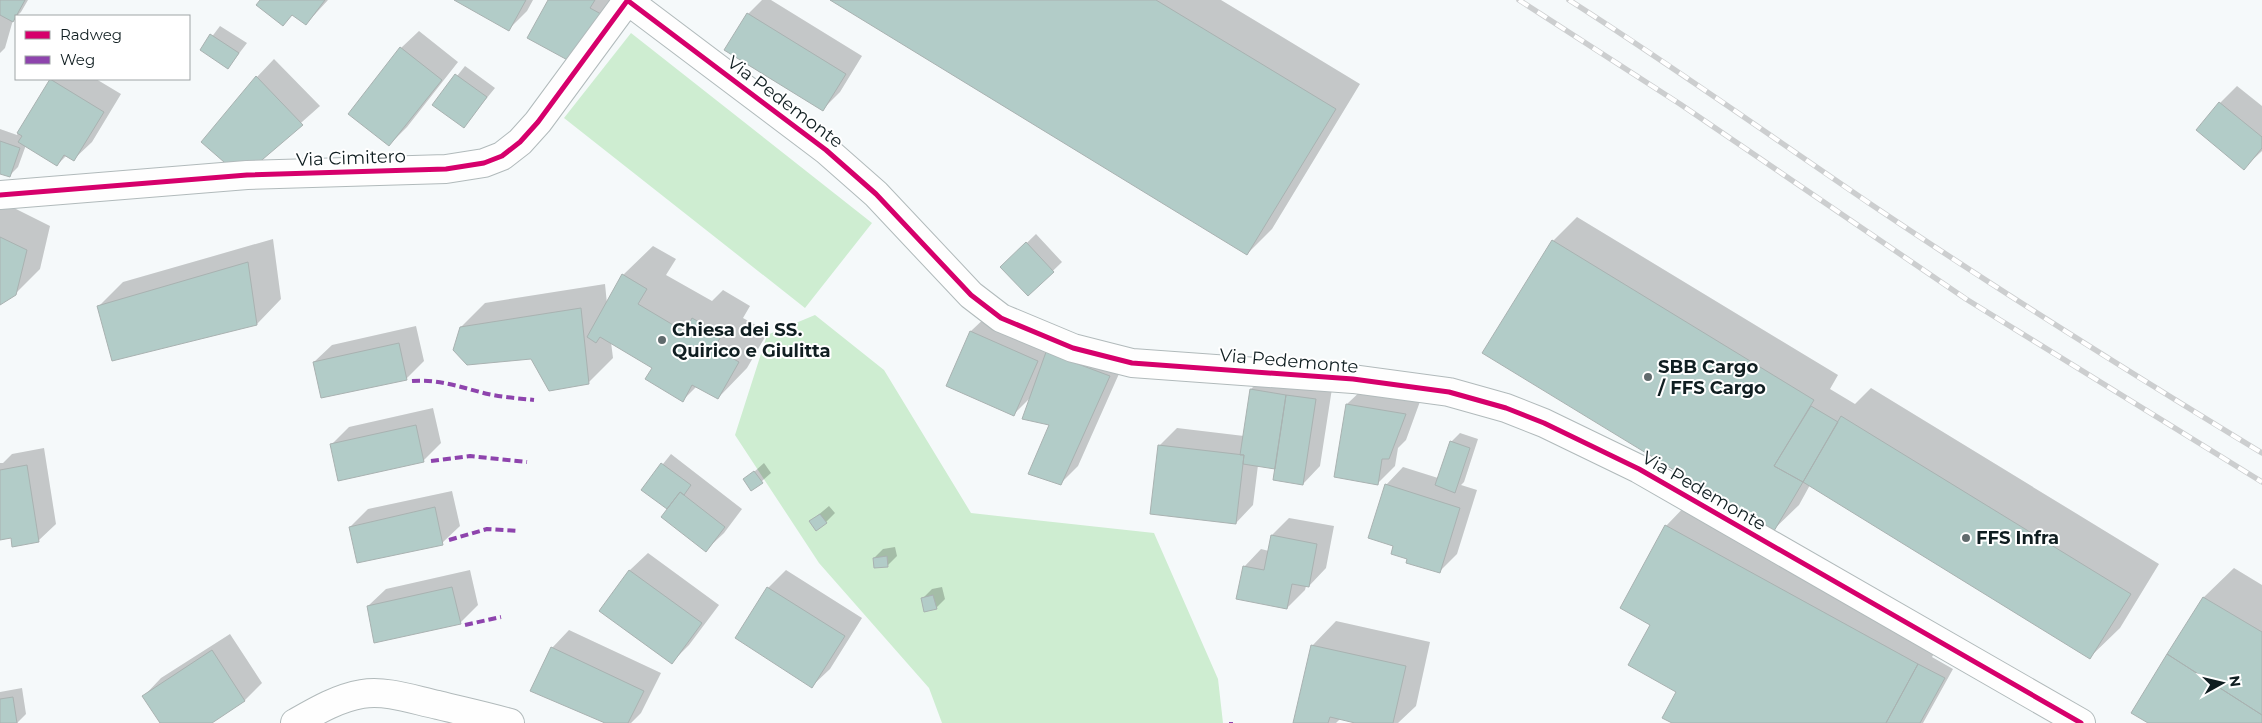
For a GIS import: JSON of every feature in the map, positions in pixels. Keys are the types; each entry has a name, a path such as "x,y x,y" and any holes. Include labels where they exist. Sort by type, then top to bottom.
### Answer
{"street":[{"name":"Via Cimitero","path":"0,195 246,175 467,168 484,163 502,156 520,142 538,122 627,0"},
{"name":"Via Pedemonte","path":"627,0 826,150 876,194 971,295 1001,318 1073,348 1132,363 1353,379 1449,392 1506,408 1544,423 1639,469 2081,723"},
{"path":"295,723 324,707 340,701 362,694 377,693 510,723"}],"green space":[{"path":"631,33 872,223 805,308 564,118"},
{"path":"815,315 884,370 971,513 1154,533 1218,679 1223,723 942,723 929,688 819,563 735,435 767,335"}],"building":[{"path":"0,0 25,0 17,15 15,15 13,22 0,15"},
{"path":"260,0 325,0 306,25 292,15 283,26 256,5"},
{"path":"454,0 526,0 509,31"},
{"path":"548,0 595,0 590,8 601,14 573,63 527,38"},
{"path":"830,0 1156,0 1336,109 1247,255"},
{"path":"747,13 846,74 823,111 724,50"},
{"path":"210,34 239,53 228,69 200,50"},
{"path":"400,47 442,80 389,146 348,114"},
{"path":"455,74 487,97 464,128 432,105"},
{"path":"256,76 303,125 249,171 232,169 201,142"},
{"path":"49,80 104,112 74,161 64,155 57,166 18,142 22,136 17,133"},
{"path":"2219,102 2262,137 2262,148 2244,170 2196,130"},
{"path":"0,141 20,148 10,177 0,174"},
{"path":"0,237 27,250 16,295 0,305"},
{"name":"SBB Cargo / FFS Cargo","path":"1552,240 1814,400 1774,466 1803,482 1774,531 1482,353"},
{"path":"1026,242 1054,272 1028,296 1000,267"},
{"path":"248,262 257,325 112,361 97,306"},
{"name":"Chiesa dei SS. Quirico e Giulitta","path":"622,274 647,289 638,304 685,332 692,318 722,335 714,348 739,362 718,399 692,385 683,402 645,379 652,368 600,337 596,343 587,337"},
{"path":"581,308 589,384 549,391 531,359 467,365 453,350 460,327"},
{"path":"970,331 1038,361 1014,416 946,386"},
{"path":"399,343 407,380 321,398 313,362"},
{"path":"1046,352 1110,376 1061,485 1028,474 1049,425 1022,419"},
{"path":"1250,389 1286,395 1275,469 1243,464 1244,455 1240,455"},
{"path":"1286,395 1316,399 1303,485 1273,480"},
{"path":"1346,404 1406,414 1389,459 1382,459 1378,485 1334,477"},
{"path":"1811,406 1838,422 1803,482 1774,466"},
{"name":"FFS Infra","path":"1841,416 2131,594 2090,659 1803,482"},
{"path":"416,425 424,462 338,481 330,444"},
{"path":"1450,441 1470,448 1455,493 1435,485"},
{"path":"1158,445 1244,455 1236,524 1150,514"},
{"path":"661,463 691,485 684,495 680,492 667,509 641,490"},
{"path":"27,465 39,542 12,547 11,538 0,540 0,470"},
{"path":"754,471 763,483 751,491 743,479"},
{"path":"1385,484 1460,508 1440,573 1406,563 1407,559 1391,554 1393,546 1368,538"},
{"path":"680,492 725,527 706,552 661,517"},
{"path":"435,507 443,545 357,563 349,527"},
{"path":"820,514 827,523 816,531 809,521"},
{"path":"1665,525 1918,664 1886,723 1672,723 1662,718 1676,692 1628,665 1650,625 1620,608"},
{"path":"1271,535 1317,544 1309,587 1292,584 1287,609 1236,599 1243,566 1264,570"},
{"path":"887,556 888,567 874,568 873,558"},
{"path":"629,570 702,623 672,664 599,611"},
{"path":"452,587 461,624 374,643 367,606"},
{"path":"767,587 845,636 812,688 735,638"},
{"path":"933,595 937,609 924,612 921,598"},
{"path":"2203,597 2262,632 2262,715 2167,654"},
{"path":"1311,645 1406,666 1393,723 1355,723 1330,717 1328,723 1293,723"},
{"path":"551,647 644,691 628,723 605,723 530,691"},
{"path":"212,650 245,701 212,723 160,723 142,696"},
{"path":"2167,654 2262,715 2262,723 2148,723 2131,713"},
{"path":"1918,664 1945,678 1920,723 1886,723"},
{"path":"13,697 17,723 0,723 0,699"}],"railway":[{"path":"1519,0 1680,104 1966,299 2262,482"},
{"path":"1569,0 1966,267 2262,453"}],"marked path":[{"path":"412,381 438,382 493,395 534,400"},
{"path":"431,461 470,456 527,462"},
{"path":"449,540 487,529 519,531"},
{"path":"465,625 501,617"}],"cycle path":[{"path":"627,0 826,150 876,194 971,295 1001,318 1073,348 1132,363 1353,379 1449,392 1506,408 1544,423 1639,469 2081,723"},
{"path":"0,195 247,175 446,169 484,163 502,156 520,142 538,122 627,1"}],"place":[{"name":"Chiesa dei SS. Quirico e Giulitta","path":"662,340"},
{"name":"SBB Cargo / FFS Cargo","path":"1648,377"},
{"name":"FFS Infra","path":"1966,538"}]}
